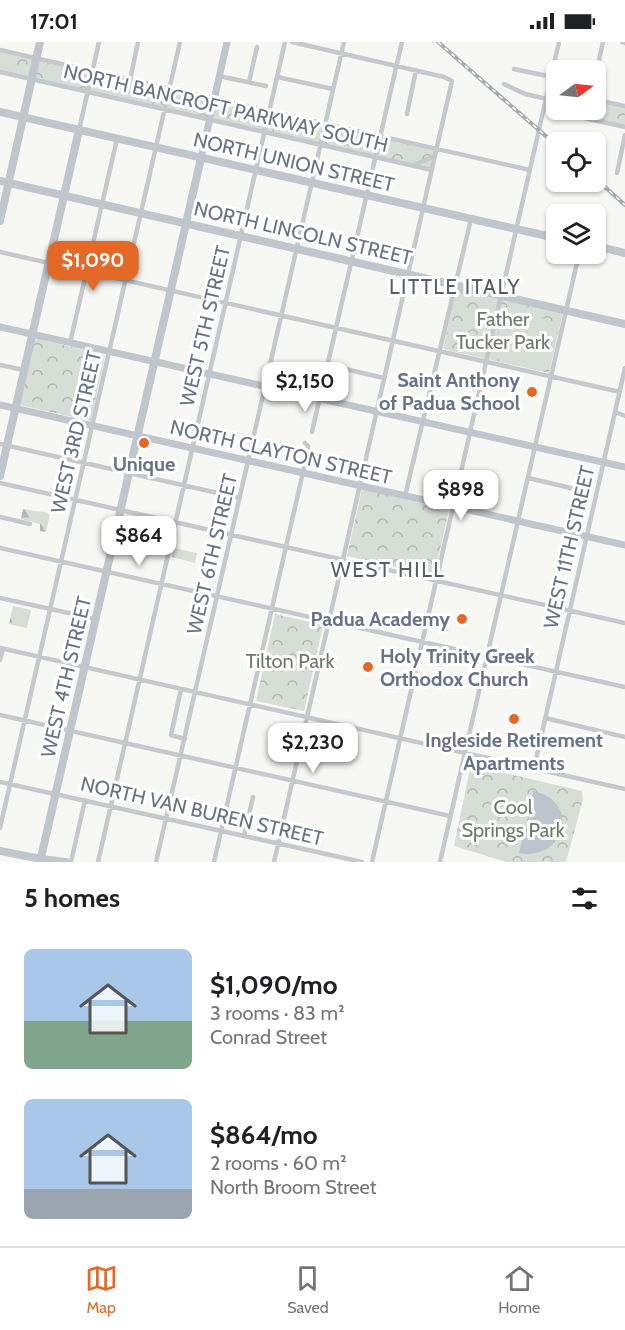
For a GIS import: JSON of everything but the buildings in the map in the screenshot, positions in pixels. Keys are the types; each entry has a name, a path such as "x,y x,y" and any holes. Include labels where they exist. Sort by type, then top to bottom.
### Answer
{"main road":[{"path":"0,221 4,182 24,118 40,42"},
{"name":"NORTH UNION STREET","path":"0,112 546,236"},
{"path":"0,476 3,445 15,409 79,130"},
{"name":"WEST 4TH STREET","path":"42,861 201,158"},
{"name":"NORTH LINCOLN STREET","path":"4,182 625,324"},
{"path":"606,248 625,253"},
{"path":"0,851 42,861 66,862"}],"street":[{"path":"79,130 99,42"},
{"path":"130,80 138,42"},
{"name":"WEST 3RD STREET","path":"0,828 2,811 62,562 180,42"},
{"name":"WEST 4TH STREET","path":"201,158 227,42"},
{"name":"WEST 5TH STREET","path":"98,862 285,42"},
{"path":"274,862 452,81 416,70 291,42"},
{"name":"WEST 6TH STREET","path":"156,862 344,42"},
{"path":"312,432 402,42"},
{"path":"555,60 559,42"},
{"path":"599,60 603,42"},
{"path":"249,82 257,47"},
{"name":"NORTH BANCROFT PARKWAY SOUTH","path":"0,50 530,170"},
{"path":"514,69 546,75"},
{"path":"407,114 416,70"},
{"name":"NORTH BANCROFT PARKWAY SOUTH","path":"0,72 432,170"},
{"path":"219,76 266,86"},
{"path":"277,77 333,89"},
{"path":"504,84 525,94 546,99"},
{"path":"372,862 546,102"},
{"path":"606,102 625,106"},
{"path":"595,120 625,127"},
{"path":"616,173 625,135"},
{"path":"70,343 117,139"},
{"path":"414,165 435,156"},
{"path":"405,496 471,219"},
{"path":"0,252 620,392"},
{"path":"440,862 577,264"},
{"path":"0,327 625,467"},
{"path":"328,364 384,378"},
{"path":"0,365 24,370"},
{"name":"WEST 11TH STREET","path":"534,768 625,368"},
{"name":"NORTH CLAYTON STREET","path":"0,405 625,545"},
{"path":"615,412 625,416"},
{"path":"304,443 308,446 308,451"},
{"path":"3,445 240,498"},
{"path":"214,862 306,459"},
{"path":"528,478 571,488"},
{"path":"0,483 625,623"},
{"path":"0,517 30,524"},
{"path":"0,548 625,687"},
{"path":"0,598 96,620"},
{"path":"0,660 1,649 625,789"},
{"path":"181,689 171,735 185,739"},
{"path":"0,715 450,816"},
{"path":"545,718 625,736"},
{"name":"NORTH VAN BUREN STREET","path":"0,782 362,862"},
{"path":"244,836 253,797"},
{"path":"71,862 85,800"},
{"path":"322,862 324,853"}],"green space":[{"path":"0,50 436,150 432,170 0,72"},
{"path":"606,102 625,106 625,127 594,120 606,120"},
{"name":"Father Tucker Park","path":"456,289 563,312 549,373 443,349"},
{"path":"507,307 552,321 545,370 492,358"},
{"path":"38,339 105,355 91,421 19,405 34,340"},
{"path":"362,489 449,510 434,576 347,556"},
{"path":"23,509 50,513 46,532 40,531 40,524 21,519"},
{"path":"174,548 197,553 195,563 172,557"},
{"path":"13,606 31,610 27,628 9,624"},
{"name":"Tilton Park","path":"275,614 323,625 304,711 256,701"},
{"name":"Cool Springs Park","path":"474,766 582,791 583,799 566,862 507,862 454,846 470,769"}],"shaded area":[{"path":"533,791 548,797 558,806 562,817 562,829 557,840 547,849 535,853 519,853 525,828 532,823 528,815"}],"railway":[{"path":"438,42 546,136"},
{"path":"606,188 625,205"}],"place":[{"name":"Saint Anthony of Padua School","path":"532,392"},
{"name":"Unique","path":"144,443"},
{"name":"Padua Academy","path":"462,619"},
{"name":"Holy Trinity Greek Orthodox Church","path":"368,667"},
{"name":"Ingleside Retirement Apartments","path":"514,719"}],"district":[{"name":"LITTLE ITALY","path":"455,287"},
{"name":"WEST HILL","path":"388,570"}]}
